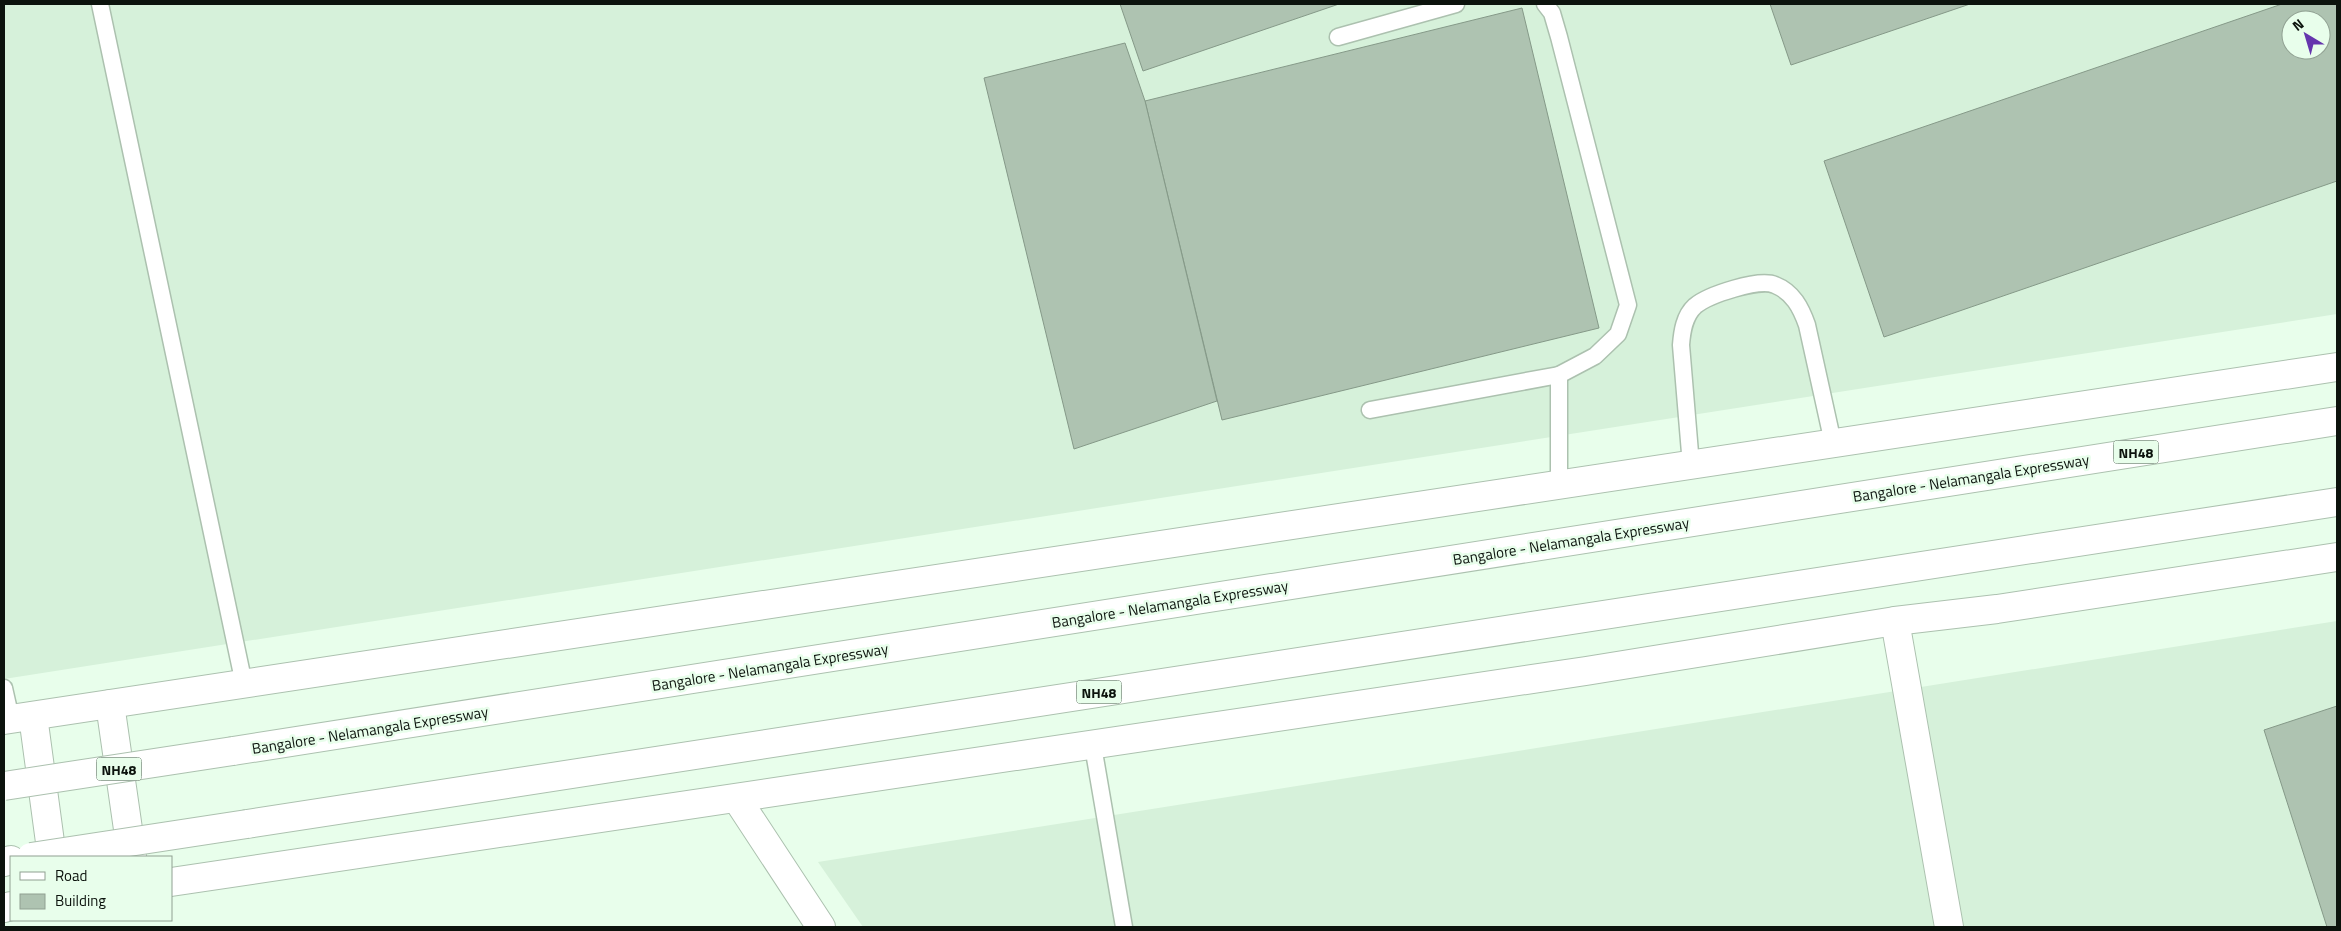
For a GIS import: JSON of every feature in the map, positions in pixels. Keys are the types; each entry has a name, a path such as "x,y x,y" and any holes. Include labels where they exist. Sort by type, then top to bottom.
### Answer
{"main road":[{"path":"52,856 16,719 2337,366"},
{"name":"Bangalore - Nelamangala Expressway","path":"4,786 2337,422"},
{"name":"NH48","path":"37,856 2337,502"},
{"path":"172,882 1093,746 1586,671 1896,621 2006,608 2337,557"},
{"path":"1896,621 1949,927"},
{"path":"110,704 132,856"},
{"path":"737,799 820,927"}],"lane":[{"path":"100,4 244,684"},
{"path":"1338,36 1456,4"},
{"path":"1370,410 1559,375 1595,356 1618,334 1628,305 1559,38 1552,13 1545,4"},
{"path":"1691,465 1681,345 1686,319 1694,307 1709,298 1762,283 1773,284 1783,289 1792,296 1801,310 1807,326 1833,443"},
{"path":"1559,375 1559,485"},
{"path":"4,688 16,719"},
{"path":"1093,746 1124,927"}],"shaded area":[{"path":"4,4 2337,4 2337,314 4,679"},
{"path":"2337,621 2337,927 863,927 818,862"}],"building":[{"path":"1120,4 1339,4 1143,71"},
{"path":"1770,4 1970,4 1791,65"},
{"path":"2282,4 2337,4 2337,181 1884,337 1824,161"},
{"path":"1522,8 1599,328 1222,420 1145,101"},
{"path":"1125,43 1145,101 1217,401 1074,449 984,78"},
{"path":"2337,706 2337,927 2327,927 2264,730"}]}
